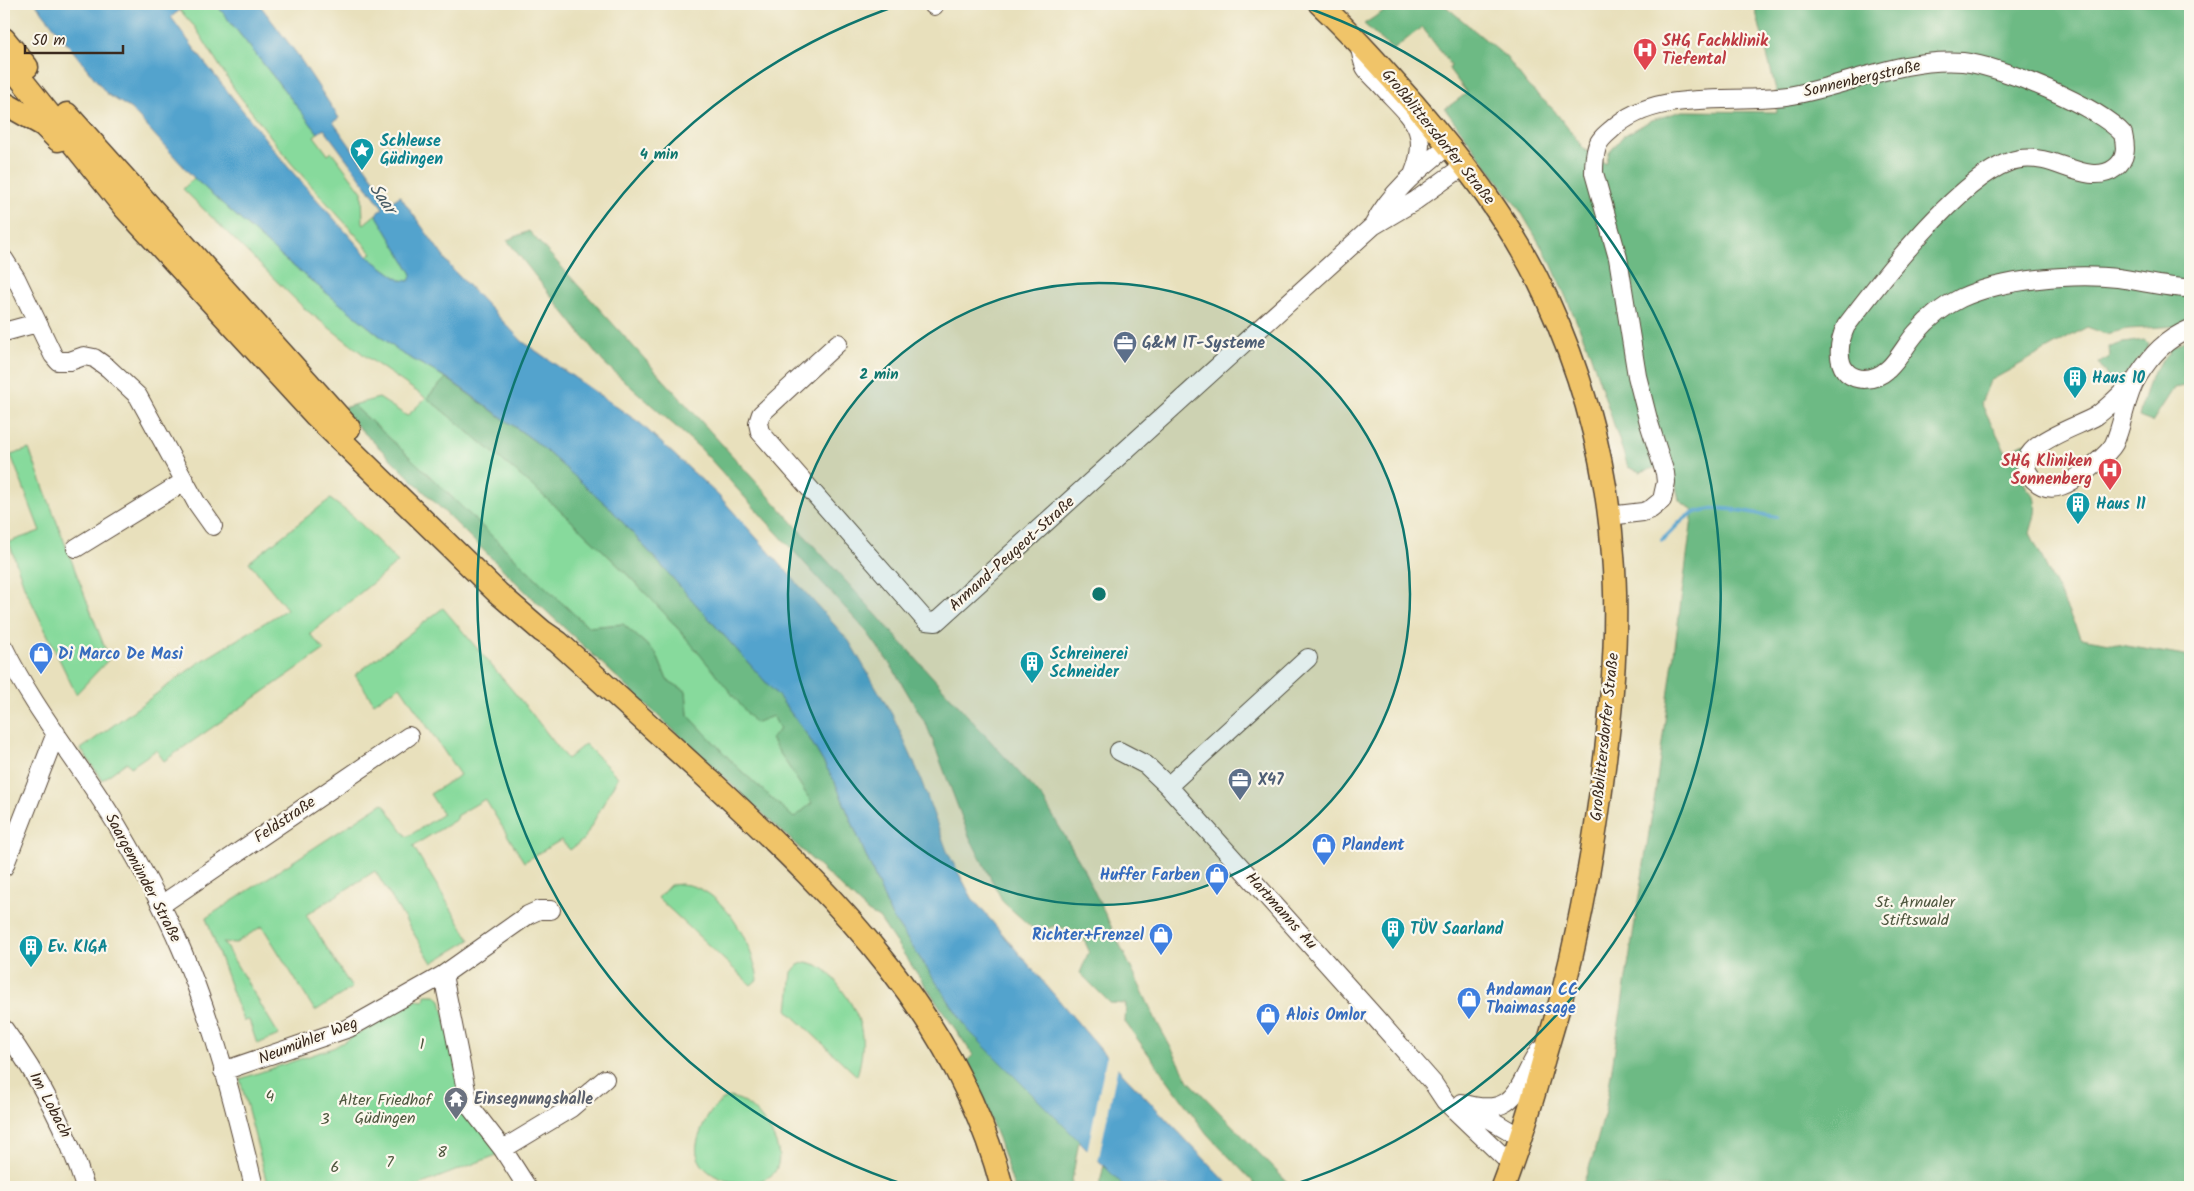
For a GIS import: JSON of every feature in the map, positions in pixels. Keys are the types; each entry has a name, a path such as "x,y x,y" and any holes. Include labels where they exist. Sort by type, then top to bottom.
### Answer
{"main road":[{"name":"Großblittersdorfer Straße","path":"1320,4 1358,42 1449,145 1465,165 1520,246 1557,321 1594,434 1609,516 1615,595 1612,696 1587,880 1566,980 1512,1165 1503,1187"},
{"path":"4,39 82,132 332,410 417,499 547,625 558,642"},
{"path":"4,58 91,168 173,262 315,415 498,593 542,631 558,642 792,857 870,940 923,1010 943,1044 974,1108 1002,1187"},
{"path":"4,86 11,91 47,102 82,132"},
{"path":"4,102 43,126 72,156 91,168"}],"street":[{"name":"Armand-Peugeot-Straße","path":"1358,42 1366,68 1415,122 1419,133 1420,148 1419,159 1413,175"},
{"name":"Sonnenbergstraße","path":"1609,516 1650,510 1662,500 1666,482 1637,376 1618,258 1594,173 1594,159 1597,146 1602,138 1622,120 1636,114 1677,101 1791,95 1890,70 1924,64 1962,62 2003,72 2062,96 2104,116 2123,134 2125,155 2119,165 2110,172 2099,175 2082,172 2043,160 2012,160 1989,172 1956,198 1908,250 1846,326 1840,339 1840,362 1846,372 1855,377 1865,379 1889,369 1916,333 1939,311 1962,298 1990,289 2036,280 2093,277 2190,288"},
{"name":"Armand-Peugeot-Straße","path":"1373,226 1384,208 1413,175 1449,145"},
{"name":"Armand-Peugeot-Straße","path":"838,343 761,414 758,423 760,432 926,621 936,622 1373,226 1415,201 1465,165"},
{"path":"4,259 16,278 53,355 58,361 70,361 84,356 94,358 108,368 138,396 185,481 213,526"},
{"path":"4,332 37,323"},
{"path":"2135,380 2099,414 2080,425 2048,438 2034,448 2027,458 2027,466 2031,478 2043,486 2059,487 2077,478 2099,460 2113,445 2135,380 2149,358 2161,346 2190,329"},
{"path":"76,548 185,481"},
{"name":"Saargemünder Straße","path":"4,648 25,687 117,825 161,905 182,950 203,1007 223,1071 254,1187"},
{"path":"1168,786 1308,658"},
{"path":"4,867 56,733"},
{"name":"Feldstraße","path":"161,905 410,736"},
{"name":"Hartmanns Au","path":"1119,751 1146,765 1168,786 1433,1083 1456,1112 1512,1165"},
{"name":"Neumühler Weg","path":"223,1071 348,1028 443,975 528,915 539,910 551,910"},
{"path":"443,975 471,1108 503,1149 527,1187"},
{"name":"Im Lobach","path":"4,1029 22,1054 53,1108 70,1143 84,1187"},
{"name":"Hartmanns Au","path":"1462,1103 1480,1107 1498,1105 1509,1100 1518,1092 1538,1052 1549,1040"},
{"path":"503,1149 571,1108 605,1079"},
{"name":"Hartmanns Au","path":"1433,1083 1520,1138"}],"green space":[{"path":"174,4 216,4 318,133 314,136 328,155 332,152 362,192 363,223 376,214 412,274 409,281 400,280 368,257 372,253 291,163 235,90 195,27"},
{"name":"St. Arnualer Stiftswald","path":"1388,4 1443,4 1506,57 1528,86 1553,109 1585,150 1606,164 1609,153 1623,136 1652,120 1682,111 1777,112 1776,90 1754,4 2190,4 2190,321 2178,326 2128,329 2106,334 2087,327 1990,381 1981,403 2006,452 2031,440 2020,463 2023,481 2035,502 2035,515 2030,533 2081,638 2190,657 2190,1187 1582,1187 1605,1112 1656,788 1693,511 1679,500 1671,463 1640,472 1628,467 1589,350 1551,263 1521,212 1445,109 1467,93 1449,69 1451,65 1422,27 1393,50 1364,24 1390,7"},
{"path":"194,178 282,257 401,353 446,378 427,398 486,446 599,547 679,630 755,722 773,716 781,729 771,739 812,803 794,818 738,768 688,715 686,691 667,680 656,653 623,624 588,627 353,405 379,398 407,416 426,398 368,358 305,309 183,189"},
{"path":"529,231 1043,799 1081,864 1158,1024 1189,1081 1292,1187 1258,1187 1207,1134 1125,1022 1126,1004 1110,1003 1080,973 1089,951 1081,932 1054,926 1038,933 1003,902 969,836 927,726 892,667 867,632 701,449 603,362 507,240"},
{"path":"2190,337 2190,385 2174,388 2152,422 2139,417 2146,390 2157,367 2170,353 2168,350"},
{"path":"2144,340 2148,343 2147,349 2114,388 2099,363 2110,357 2109,347"},
{"path":"446,378 536,442 609,507 779,697 808,736 835,782 891,915 969,1031 1079,1140 1071,1187 1014,1187 998,1138 966,1062 973,1055 879,918 868,912 529,595 340,409 353,405 588,627 623,624 656,653 667,680 686,691 688,715 738,768 794,818 812,803 771,739 780,729 773,716 755,723 679,630 599,547 486,446 427,398"},
{"path":"29,449 109,659 76,694 24,586 9,542 40,531 11,455"},
{"path":"330,499 353,516 398,562 310,634 324,650 164,761 156,750 131,767 127,762 102,780 81,749 197,664 287,609 249,562"},
{"path":"443,608 529,710 567,759 585,744 618,777 584,839 570,850 561,840 524,862 485,799 456,816 457,819 413,846 470,940 432,963 375,871 306,915 352,988 315,1011 262,926 236,943 223,942 279,1035 257,1044 249,1020 243,1021 206,918 383,803 407,837 443,814 430,794 460,775 400,686 374,703 355,675"},
{"path":"681,884 696,887 710,895 722,905 733,919 742,934 755,965 758,979 751,985 658,898 670,885"},
{"path":"806,962 817,965 829,973 847,997 858,1018 861,1028 862,1050 857,1076 788,1011 792,972 798,965"},
{"name":"Alter Friedhof Güdingen","path":"425,995 435,995 441,1000 465,1106 499,1154 414,1187 268,1187 240,1079 333,1048 413,1002 417,1000 423,1001 426,999"},
{"path":"729,1097 741,1100 751,1108 759,1115 772,1134 779,1154 778,1164 774,1173 766,1179 743,1183 719,1178 709,1172 697,1154 697,1143 706,1120 714,1108"},
{"path":"1104,1165 1125,1187 1099,1187"}],"water":[{"path":"36,4 174,4 180,10 171,17 201,58 287,166 368,257 400,280 409,281 412,274 376,214 383,208 324,129 318,133 216,4 259,4 297,54 339,118 333,122 386,196 391,202 400,196 453,270 523,342 640,423 720,497 849,641 893,716 917,769 947,851 972,898 1107,1057 1231,1187 1125,1187 969,1031 891,915 835,782 808,736 779,697 609,507 536,442 447,378 401,353 282,257 194,178 131,109 107,94"}],"pier":[{"path":"1107,1054 1118,1065 1098,1162 1087,1152"}],"waterway":[{"name":"Saar","path":"103,4 136,50 171,92"},
{"path":"1662,540 1688,516 1709,509 1732,509 1777,517"}],"place":[{"name":"SHG Fachklinik Tiefental","path":"1645,71"},
{"name":"Schleuse Güdingen","path":"362,171"},
{"name":"G&M IT-Systeme","path":"1125,364"},
{"name":"Haus 10","path":"2075,399"},
{"name":"SHG Kliniken Sonnenberg","path":"2110,491"},
{"name":"Haus 11","path":"2078,525"},
{"name":"Di Marco De Masi","path":"41,675"},
{"name":"Schreinerei Schneider","path":"1032,684"},
{"name":"X47","path":"1240,801"},
{"name":"Plandent","path":"1324,866"},
{"name":"Huffer Farben","path":"1217,896"},
{"name":"TÜV Saarland","path":"1393,950"},
{"name":"Richter+Frenzel","path":"1161,956"},
{"name":"Ev. KIGA","path":"31,968"},
{"name":"Andaman CC Thaimassage","path":"1469,1020"},
{"name":"Alois Omlor","path":"1268,1036"},
{"name":"Einsegnungshalle","path":"456,1120"}],"park label":[{"name":"1","path":"422,1044"},
{"name":"4","path":"270,1096"},
{"name":"3","path":"325,1119"},
{"name":"8","path":"442,1152"},
{"name":"7","path":"390,1162"},
{"name":"6","path":"335,1167"}]}
